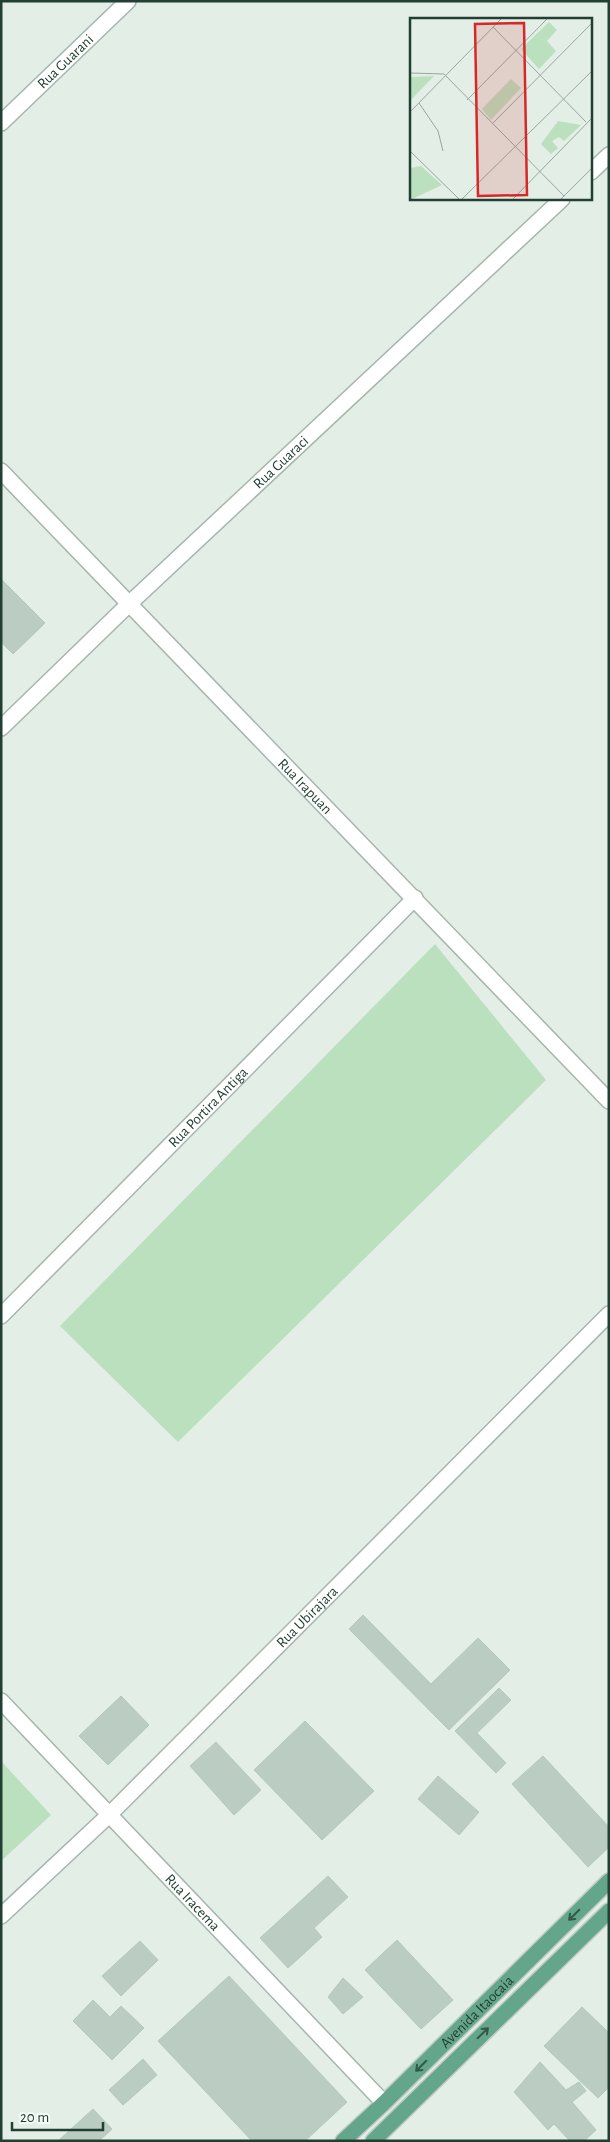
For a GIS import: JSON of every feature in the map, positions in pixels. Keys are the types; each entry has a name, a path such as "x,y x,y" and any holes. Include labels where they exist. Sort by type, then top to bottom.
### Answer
{"main road":[{"name":"Avenida Itaocaia","path":"343,2141 609,1881"},
{"name":"Avenida Itaocaia","path":"373,2141 609,1911"}],"street":[{"name":"Rua Guarani","path":"1,123 128,1"},
{"path":"592,171 609,156"},
{"name":"Rua Guaraci","path":"1,728 128,604 561,200"},
{"name":"Rua Irapuan","path":"1,471 609,1101"},
{"name":"Rua Portira Antiga","path":"1,1316 415,898"},
{"name":"Rua Ubirajara","path":"1,1916 109,1815 609,1314"},
{"name":"Rua Iracema","path":"1,1701 384,2103"}],"green space":[{"path":"435,944 546,1080 178,1442 60,1326"},
{"path":"1,1761 51,1815 1,1861"}],"building":[{"path":"1,579 45,623 13,654 1,642"},
{"path":"363,1615 431,1684 478,1638 510,1670 449,1730 349,1629"},
{"path":"499,1688 511,1700 477,1733 506,1763 496,1773 455,1731"},
{"path":"121,1696 149,1725 108,1765 79,1736"},
{"path":"305,1721 374,1791 322,1840 254,1770"},
{"path":"216,1742 261,1790 234,1815 190,1766"},
{"path":"543,1756 609,1827 609,1847 588,1867 512,1784"},
{"path":"438,1776 479,1812 459,1835 418,1799"},
{"path":"328,1876 348,1897 314,1928 322,1937 288,1968 260,1938"},
{"path":"397,1940 453,2000 421,2029 365,1970"},
{"path":"140,1941 158,1960 121,1996 102,1976"},
{"path":"229,1976 347,2102 305,2141 252,2141 158,2041"},
{"path":"343,1978 363,1997 343,2014 328,1997"},
{"path":"93,2000 110,2017 121,2006 144,2028 112,2060 73,2021"},
{"path":"582,2007 609,2033 609,2087 598,2098 544,2046"},
{"path":"143,2059 157,2075 123,2105 109,2090"},
{"path":"540,2062 566,2090 579,2082 586,2091 572,2102 596,2130 584,2141 570,2141 554,2124 548,2130 514,2092"},
{"path":"93,2109 112,2129 99,2141 58,2141"}]}
